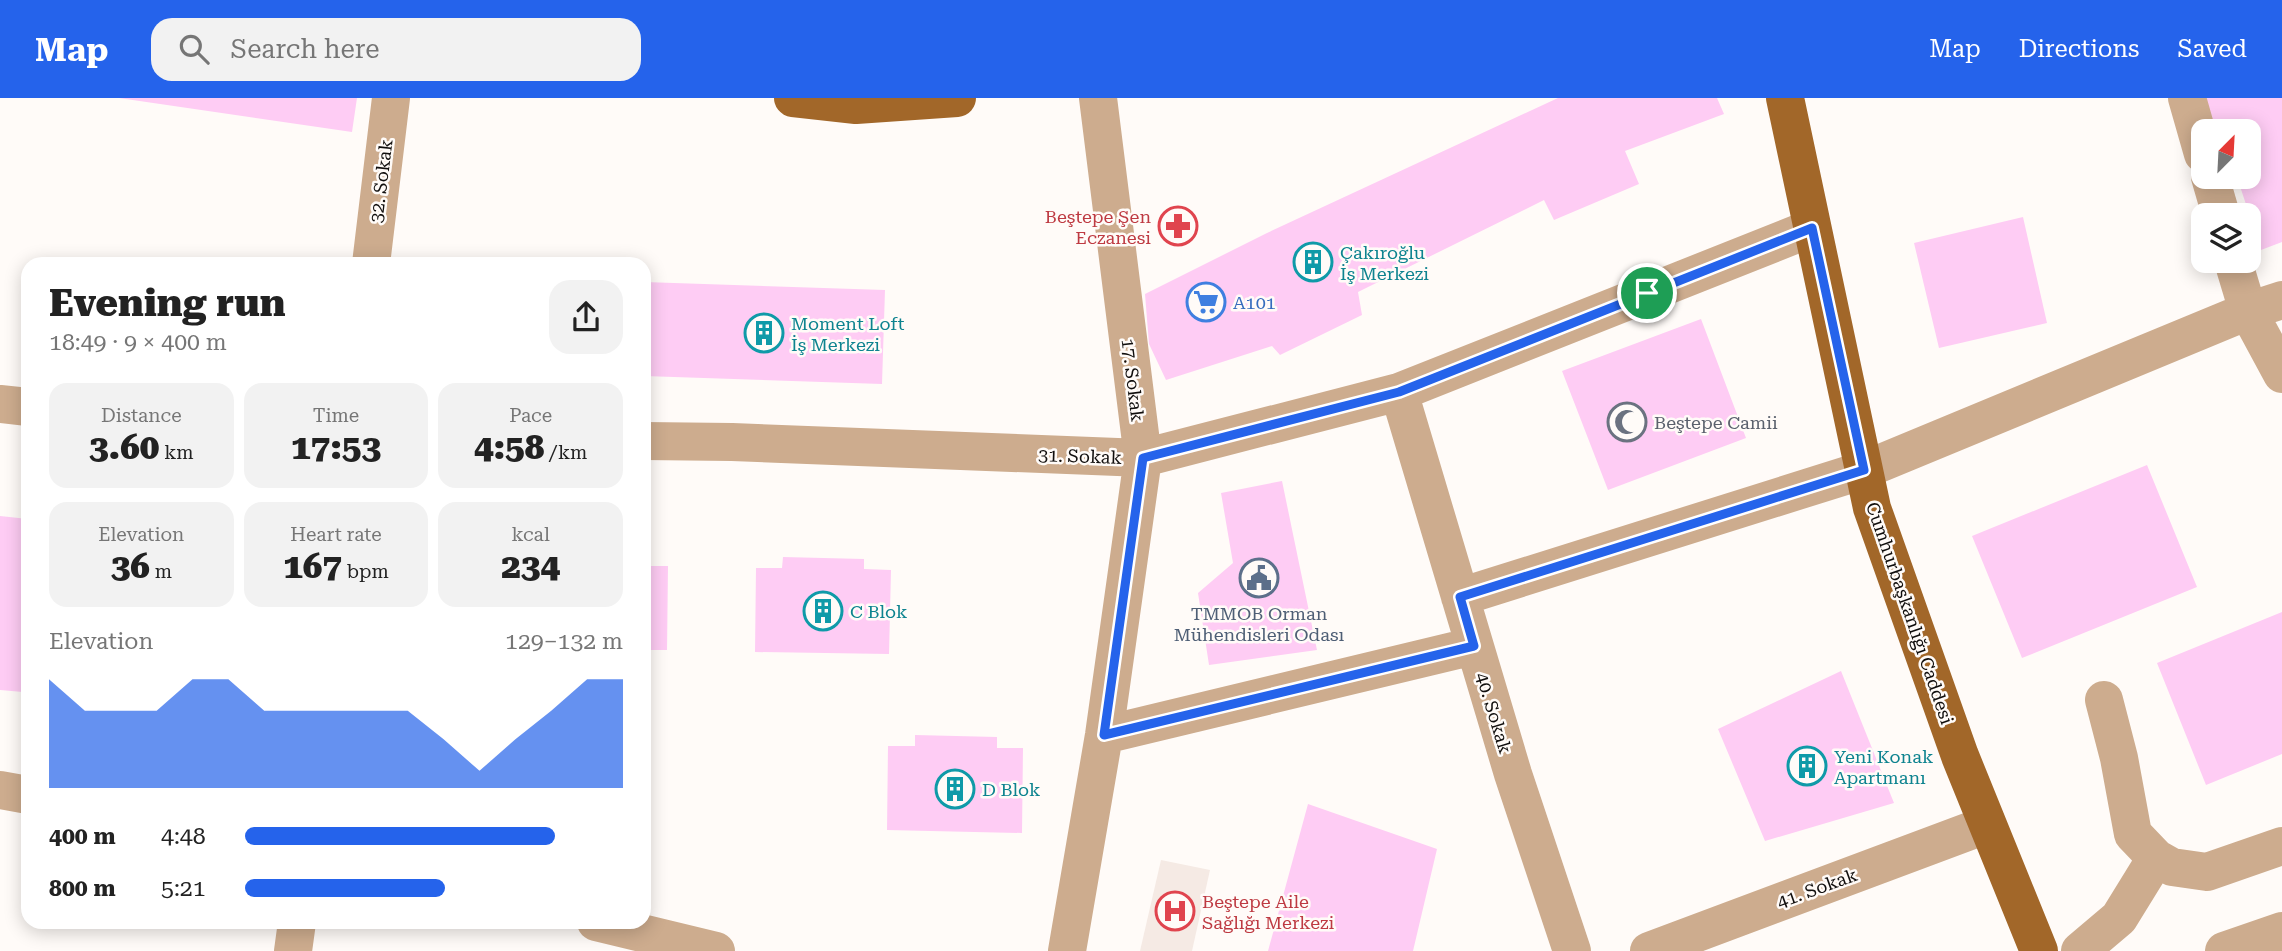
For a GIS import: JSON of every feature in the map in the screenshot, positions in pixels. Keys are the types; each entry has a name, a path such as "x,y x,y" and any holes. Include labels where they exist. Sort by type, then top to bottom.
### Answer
{"main road":[{"path":"793,98 856,105 957,98"},
{"name":"Cumhurbaşkanlığı Caddesi","path":"1785,98 1872,508 1986,825 2039,951"}],"street":[{"name":"32. Sokak","path":"372,257 391,98"},
{"name":"17. Sokak","path":"1067,951 1104,735 1143,458 1098,98"},
{"path":"2188,98 2194,119"},
{"name":"31. Sokak","path":"651,441 1143,458 1399,392 1812,228"},
{"path":"2242,273 2265,306 2282,374"},
{"path":"1460,597 1864,470 2265,306"},
{"name":"40. Sokak","path":"1399,392 1474,646 1572,951"},
{"path":"0,404 21,406"},
{"path":"1104,735 1474,646"},
{"path":"2104,701 2119,758 2133,834 2157,858 2172,867 2207,872 2282,846"},
{"path":"0,790 21,794"},
{"name":"41. Sokak","path":"1648,951 1986,825"},
{"path":"2080,951 2119,918 2157,858"},
{"path":"293,951 296,929"},
{"path":"625,929 716,951"},
{"path":"2224,951 2282,931"}],"shaded area":[{"name":"Beştepe Aile Sağlığı Merkezi","path":"1161,860 1210,870 1192,951 1140,951"}],"building":[{"path":"119,98 357,98 352,132"},
{"name":"Çakıroğlu İş Merkezi","path":"1558,98 1717,98 1724,114 1625,151 1639,184 1554,220 1544,200 1358,292 1362,315 1280,355 1272,346 1166,380 1149,344 1145,294 1267,233"},
{"path":"2203,98 2282,98 2282,242 2261,250 2261,203 2246,203 2241,189 2261,189 2261,119 2210,119"},
{"path":"2023,217 2047,323 1939,348 1914,243"},
{"name":"Moment Loft İş Merkezi","path":"651,282 885,290 882,384 651,376"},
{"path":"1701,319 1746,438 1608,490 1562,371"},
{"path":"2147,465 2197,587 2022,658 1972,536"},
{"name":"TMMOB Orman Mühendisleri Odası","path":"1282,481 1317,650 1209,665 1198,593 1233,563 1221,493"},
{"path":"0,516 21,518 21,692 0,690"},
{"name":"C Blok","path":"783,557 864,559 864,569 891,570 889,654 755,652 756,568 782,568"},
{"path":"651,566 668,566 667,650 651,650"},
{"path":"2282,612 2282,754 2206,785 2157,663"},
{"name":"Yeni Konak Apartmanı","path":"1841,671 1894,803 1765,841 1718,729"},
{"name":"D Blok","path":"915,735 997,737 997,748 1023,748 1022,833 887,830 888,746 915,746"},
{"path":"1308,804 1437,849 1413,951 1268,951"}],"place":[{"name":"Beştepe Şen Eczanesi","path":"1178,226"},
{"name":"Çakıroğlu İş Merkezi","path":"1313,262"},
{"name":"A101","path":"1206,302"},
{"name":"Moment Loft İş Merkezi","path":"764,333"},
{"name":"Beştepe Camii","path":"1627,422"},
{"name":"TMMOB Orman Mühendisleri Odası","path":"1259,578"},
{"name":"C Blok","path":"823,611"},
{"name":"Yeni Konak Apartmanı","path":"1807,766"},
{"name":"D Blok","path":"955,789"},
{"name":"Beştepe Aile Sağlığı Merkezi","path":"1175,911"}],"route":[{"path":"1812,228 1864,470 1460,597 1474,646 1104,735 1143,458 1399,392 1647,293 1812,228"}]}
